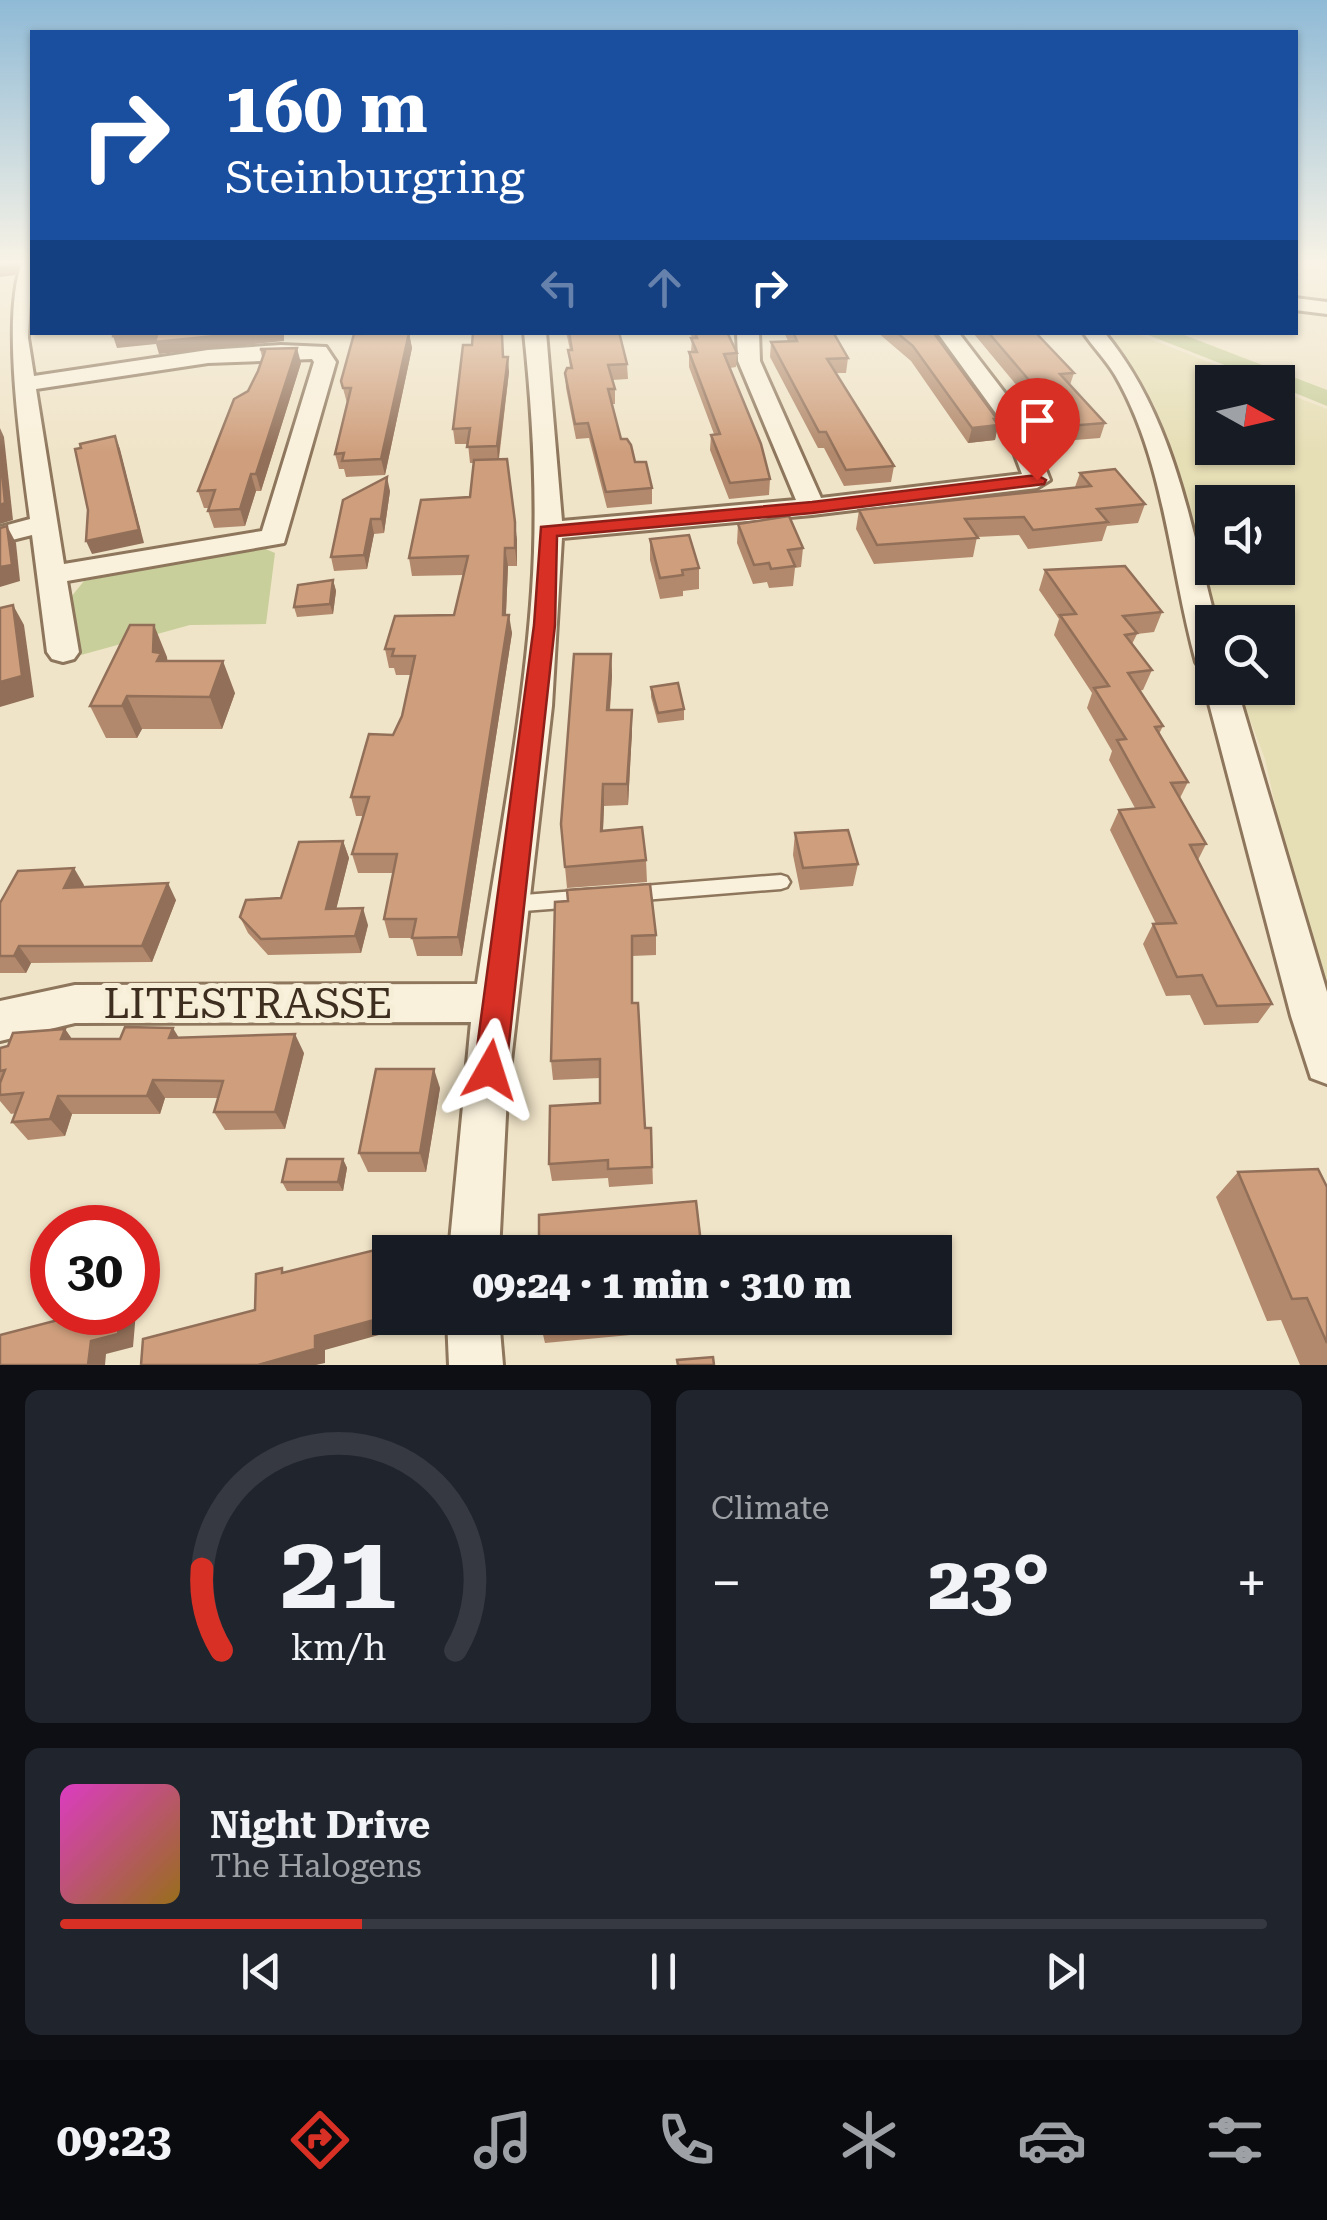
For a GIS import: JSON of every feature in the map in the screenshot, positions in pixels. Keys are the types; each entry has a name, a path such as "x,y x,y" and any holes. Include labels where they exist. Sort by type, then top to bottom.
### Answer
{"street":[{"path":"17,325 63,652"},
{"path":"474,1235 544,625 548,531 536,335"},
{"path":"748,335 749,361 812,507"},
{"path":"548,531 812,507 1037,480 1014,422 949,335"},
{"path":"1095,335 1129,380 1158,443 1195,608"},
{"path":"25,384 158,363 290,351 318,352 325,362 274,537 53,576"},
{"path":"0,535 43,524"},
{"path":"1227,705 1327,1063"},
{"name":"LITESTRASSE","path":"0,1021 75,1004 498,1002"},
{"path":"474,1335 476,1365"}],"lane":[{"path":"510,904 781,882"}],"shaded area":[{"path":"1140,335 1216,365 1195,365 1195,465 1295,465 1295,397 1327,409 1327,995 1304,935 1265,759 1244,705 1295,705 1295,605 1210,605 1204,585 1295,585 1295,485 1195,485 1195,550 1176,460 1154,405 1110,337"}],"green space":[{"path":"1148,335 1184,335 1262,365 1225,365"},
{"path":"1295,378 1327,390 1327,406 1295,393"},
{"path":"261,547 275,553 266,624 190,625 81,655 71,597 84,581"}],"building":[{"path":"157,335 224,335 155,342"},
{"path":"354,335 409,335 381,459 342,461 344,453 335,454 351,388 343,388 341,381"},
{"path":"473,335 502,335 503,357 508,357 497,446 467,447 470,428 453,429 463,345 472,345"},
{"path":"570,335 620,335 627,364 608,365 615,389 608,389 621,439 627,439 631,445 635,462 646,462 652,488 606,492 588,423 575,424 565,373 572,368 568,350 572,350"},
{"path":"696,335 728,335 737,353 724,354 761,444 770,479 730,483 711,435 720,434 689,352 697,352 691,338 697,338"},
{"path":"794,335 835,335 848,358 827,359 894,466 846,470 826,432 819,432 771,342 797,341"},
{"path":"900,335 935,335 998,425 972,428 913,346"},
{"path":"991,335 1038,335 1074,373 1060,374 1105,423 1068,426"},
{"path":"297,348 256,474 251,474 240,509 208,511 215,490 198,491 234,399 248,391 258,371 265,351 260,349"},
{"path":"115,436 139,530 86,541 88,510 75,449 81,448 80,444"},
{"path":"0,452 5,503 0,505"},
{"path":"507,459 515,522 515,548 505,548 503,615 509,615 458,937 412,938 416,919 384,919 397,854 352,854 369,797 351,797 369,734 393,735 402,716 415,656 392,656 394,649 385,649 395,616 454,615 468,556 409,558 421,500 470,497 474,460"},
{"path":"1115,469 1145,504 1097,509 1108,522 1033,530 1024,517 965,519 978,538 877,545 859,510 1091,486 1080,473"},
{"path":"387,477 381,519 371,519 364,555 331,557 343,500"},
{"path":"789,516 803,548 788,550 795,566 771,569 769,563 754,565 738,524"},
{"path":"7,526 12,565 0,567 0,528"},
{"path":"689,535 699,568 660,578 650,539"},
{"path":"1125,566 1162,612 1123,616 1137,633 1125,635 1152,670 1128,673 1163,726 1155,727 1188,782 1171,783 1206,844 1190,845 1272,1004 1217,1006 1202,975 1177,977 1153,924 1176,923 1119,810 1154,807 1117,740 1126,739 1094,688 1109,686 1060,615 1076,614 1045,570"},
{"path":"333,580 330,604 294,607 298,585"},
{"path":"13,605 22,676 0,682 0,608"},
{"path":"130,625 154,625 153,652 161,653 157,661 223,661 210,697 127,696 122,706 90,706"},
{"path":"574,654 611,654 607,710 632,710 627,784 603,784 601,831 642,827 646,860 565,867 561,824"},
{"path":"678,683 684,709 658,713 651,687"},
{"path":"848,830 858,864 803,868 795,833"},
{"path":"343,841 326,909 363,908 355,936 261,939 240,917 246,900 281,898 299,842"},
{"path":"74,868 64,888 168,883 142,946 19,946 14,956 0,956 0,903 18,871"},
{"path":"650,884 656,935 632,936 632,1003 638,1003 645,1128 651,1128 652,1167 608,1169 608,1160 549,1164 550,1106 600,1103 600,1059 551,1061 555,902 568,901 567,890"},
{"path":"125,1027 173,1028 169,1038 295,1034 275,1112 214,1112 223,1081 153,1080 147,1096 58,1096 50,1119 12,1122 23,1093 0,1095 5,1070 0,1071 0,1048 8,1046 13,1033 65,1029 61,1039 120,1039"},
{"path":"376,1069 434,1069 420,1153 359,1153"},
{"path":"287,1159 343,1159 338,1182 282,1182"},
{"path":"1318,1169 1327,1187 1327,1343 1307,1298 1292,1299 1238,1172"},
{"path":"696,1201 700,1235 539,1235 539,1215"},
{"path":"372,1251 372,1321 315,1336 315,1349 258,1365 141,1365 143,1339 255,1310 256,1274 282,1268 282,1273"},
{"path":"30,1327 30,1335 114,1335 91,1341 88,1365 0,1365 0,1335"},
{"path":"713,1357 714,1365 678,1365 677,1360"}],"route":[{"path":"490,1070 544,625 548,531 812,507 1037,480"}]}
